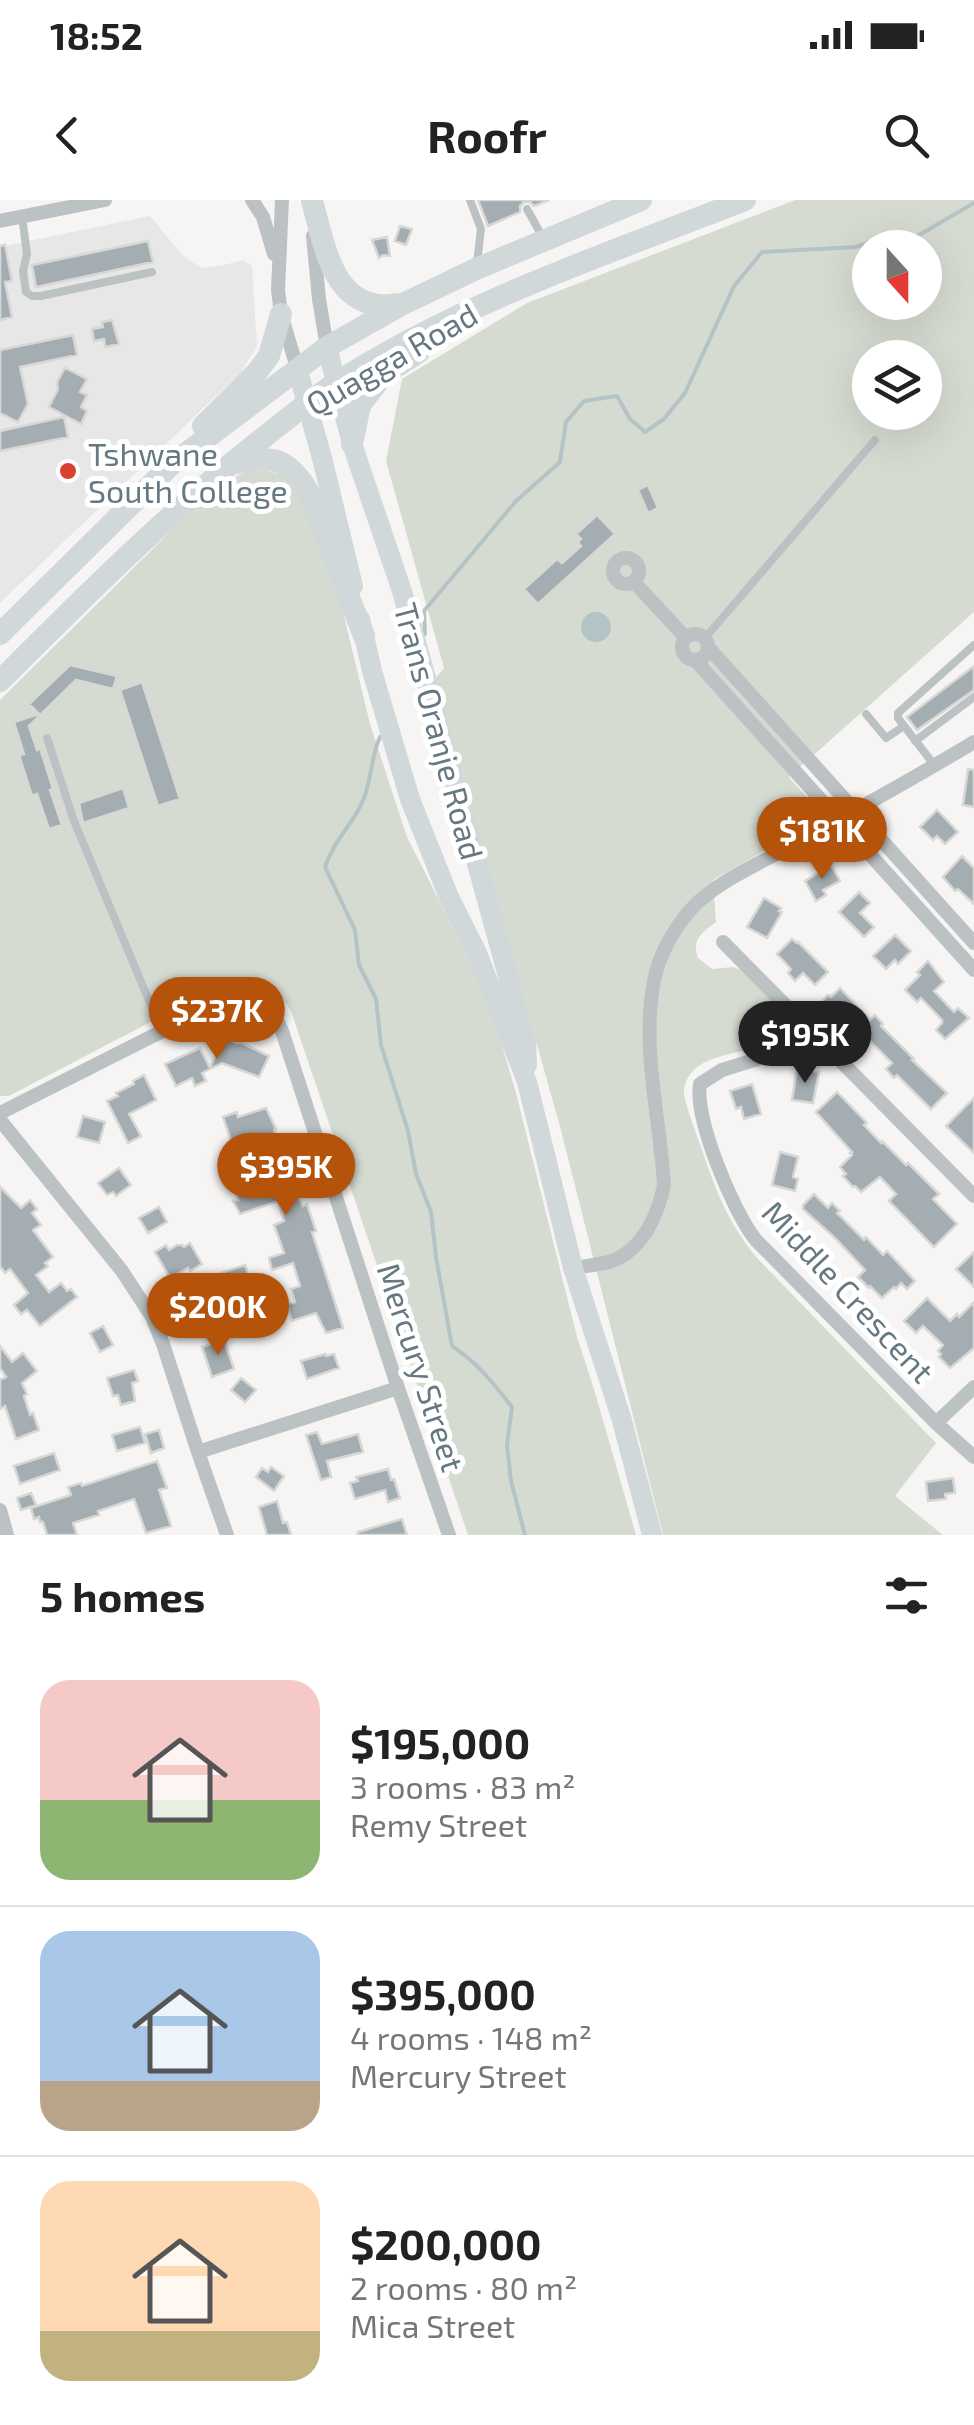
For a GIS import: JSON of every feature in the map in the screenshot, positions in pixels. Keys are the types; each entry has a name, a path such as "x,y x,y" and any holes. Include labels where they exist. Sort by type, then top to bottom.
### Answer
{"main road":[{"path":"312,200 331,264 344,286 357,298 376,305 403,304"},
{"name":"Quagga Road","path":"0,634 172,464 327,347 476,268 641,200"},
{"name":"Quagga Road","path":"0,681 126,558 229,465 336,383 496,299 745,200"},
{"path":"352,444 360,405 383,376 496,299"},
{"path":"172,464 189,440 262,365 271,352 281,314"},
{"name":"Trans Oranje Road","path":"327,347 352,444 402,591 526,1042 527,1082"},
{"name":"Trans Oranje Road","path":"298,371 364,636 410,799 527,1082 572,1268 621,1417 652,1535"},
{"path":"229,465 258,458 274,460 288,465 300,478 364,636"}],"street":[{"path":"0,221 105,200"},
{"path":"252,200 268,230 278,269"},
{"path":"282,200 278,269 281,314 298,371"},
{"path":"312,200 319,299 327,347"},
{"path":"634,582 685,638"},
{"path":"974,943 706,642 693,634 685,638 684,654 695,660 974,970"},
{"path":"695,660 703,656 706,642"},
{"path":"572,1268 608,1262 624,1254 648,1229 660,1203 664,1185 649,1026 654,976 675,932 695,905 716,888 974,742"},
{"path":"723,942 974,1196"},
{"name":"Mercury Street","path":"162,1032 226,999 254,997 268,1005 282,1030 449,1535"},
{"path":"0,1113 162,1032"},
{"name":"Middle Crescent","path":"819,1040 722,1070 704,1079 699,1087 699,1106 730,1195 747,1229 974,1457"},
{"path":"0,1120 138,1291 164,1344 228,1535"},
{"path":"936,1423 974,1387"},
{"path":"198,1452 398,1388"},
{"path":"0,1510 8,1535"}],"lane":[{"path":"470,200 481,229 476,268"},
{"path":"527,209 544,240"},
{"path":"22,216 28,254 23,271 26,292 32,296 152,272"},
{"path":"706,642 875,440"},
{"path":"934,766 898,713 974,645"},
{"path":"915,741 974,697"},
{"path":"866,714 886,738 904,726"},
{"path":"48,738 74,820 162,1032"}],"shaded area":[{"path":"795,200 974,200 974,612 789,777 812,806 813,819 808,826 713,880 716,922 697,941 698,958 712,969 733,967 744,971 786,1016 788,1030 776,1040 697,1067 688,1079 684,1095 717,1192 757,1258 936,1443 895,1496 943,1535 663,1535 561,1130 434,680 444,668 386,461 402,379 527,303"},
{"name":"Tshwane South College","path":"150,216 183,256 201,268 243,260 252,266 257,347 240,373 0,603 0,247"},
{"path":"248,471 283,475 298,486 337,587 370,724 407,837 478,977 496,1025 577,1337 636,1535 468,1535 291,1011 273,990 257,982 229,981 9,1096 0,1096 0,700 183,519 230,479"},
{"path":"596,612 610,621 611,627 602,641 596,642 582,633 581,627 590,613"}],"building":[{"path":"478,200 549,200 534,206 524,202 520,212 488,226"},
{"path":"400,226 412,229 406,245 395,241"},
{"path":"387,237 390,256 379,258 372,240"},
{"path":"148,241 153,262 36,287 32,265"},
{"path":"5,245 12,281 5,282 12,317 0,320 0,246"},
{"path":"112,320 119,344 105,347 104,339 94,341 92,329"},
{"path":"73,335 77,355 20,367 28,404 18,422 0,413 0,350"},
{"path":"65,368 87,379 80,392 87,395 81,407 87,411 81,424 49,407"},
{"path":"64,417 68,437 0,451 0,431"},
{"path":"648,485 658,508 648,513 638,490"},
{"path":"597,515 615,534 538,604 524,589 557,559 562,563 581,546 576,534"},
{"path":"70,665 117,676 113,689 76,680 29,726 37,750 40,748 62,825 49,829 37,794 32,796 14,722 39,714 29,704"},
{"path":"974,666 974,690 917,730 907,717"},
{"path":"142,682 180,799 158,806 120,690"},
{"path":"968,769 974,770 974,807 963,805"},
{"path":"123,788 129,808 83,823 79,803"},
{"path":"937,810 958,832 945,844 937,836 933,840 920,827"},
{"path":"962,856 974,868 974,904 943,877"},
{"path":"831,865 840,881 823,890 826,895 816,901 805,881"},
{"path":"859,892 870,903 860,913 874,927 864,937 839,912"},
{"path":"764,898 782,912 767,938 747,927"},
{"path":"895,935 911,951 886,969 873,956"},
{"path":"792,939 828,972 815,985 803,973 795,981 788,973 791,969 777,954"},
{"path":"928,961 944,982 934,991 954,1012 958,1008 969,1018 945,1039 936,1030 942,1020 921,998 917,1002 905,990"},
{"path":"840,988 870,1020 875,1015 912,1060 947,1093 931,1109 897,1075 894,1078 886,1069 892,1063 868,1039 821,1002"},
{"path":"223,1037 269,1056 259,1077 222,1063 202,1073 206,1081 195,1086 192,1078 176,1086 165,1064 200,1048 210,1068"},
{"path":"797,1068 819,1072 813,1103 792,1100"},
{"path":"144,1075 156,1100 129,1114 141,1136 128,1143 107,1101"},
{"path":"752,1084 761,1114 744,1119 730,1091"},
{"path":"837,1092 881,1143 939,1194 933,1199 957,1224 934,1247 889,1201 896,1194 880,1177 861,1192 843,1176 846,1174 840,1167 852,1152 816,1112"},
{"path":"974,1098 974,1153 946,1126"},
{"path":"266,1108 283,1158 290,1157 299,1199 303,1206 307,1204 316,1231 312,1232 343,1328 326,1333 316,1313 292,1321 287,1304 295,1302 291,1289 300,1286 293,1263 272,1270 269,1258 284,1253 274,1225 284,1221 278,1201 240,1214 233,1201 238,1200 236,1195 258,1187 248,1160 262,1155 256,1136 232,1144 223,1117 237,1112 238,1117"},
{"path":"83,1116 105,1122 99,1143 77,1137"},
{"path":"780,1152 798,1157 793,1177 798,1179 795,1191 772,1185"},
{"path":"119,1168 131,1185 116,1196 113,1192 107,1195 98,1183"},
{"path":"0,1187 21,1208 30,1200 37,1209 32,1213 41,1225 33,1230 53,1257 36,1275 49,1292 61,1283 77,1297 40,1326 27,1310 21,1314 14,1305 28,1293 10,1269 5,1273 0,1266"},
{"path":"814,1194 828,1208 832,1203 864,1240 866,1237 883,1255 887,1251 915,1281 907,1289 901,1283 882,1298 869,1288 858,1277 865,1270 803,1209"},
{"path":"159,1207 167,1222 148,1233 139,1218"},
{"path":"190,1243 202,1264 170,1278 155,1252 166,1245 169,1250"},
{"path":"974,1252 974,1287 956,1269"},
{"path":"245,1265 249,1278 219,1288 215,1275"},
{"path":"206,1292 215,1307 197,1315 190,1302"},
{"path":"927,1298 950,1321 974,1302 974,1348 950,1368 939,1357 943,1345 923,1326 916,1333 904,1321"},
{"path":"103,1326 113,1345 100,1352 90,1333"},
{"path":"224,1340 234,1369 212,1377 202,1347"},
{"path":"0,1346 12,1362 23,1353 37,1371 22,1383 30,1415 33,1413 39,1430 16,1439 5,1406 0,1409 0,1380 6,1377 0,1368"},
{"path":"334,1354 339,1368 307,1379 301,1361"},
{"path":"134,1370 138,1381 132,1383 135,1401 121,1405 107,1378"},
{"path":"241,1378 256,1390 245,1402 231,1390"},
{"path":"140,1427 145,1443 117,1451 112,1435"},
{"path":"159,1430 164,1448 151,1453 145,1434"},
{"path":"317,1432 322,1444 358,1434 363,1452 327,1461 331,1477 321,1480 306,1435"},
{"path":"54,1453 60,1470 20,1484 14,1466"},
{"path":"157,1461 167,1488 159,1490 171,1526 146,1533 134,1499 73,1523 77,1535 47,1535 39,1517 34,1519 31,1508 71,1495 68,1487"},
{"path":"271,1467 284,1476 274,1491 256,1477 262,1468 268,1472"},
{"path":"388,1469 400,1498 388,1502 385,1490 355,1499 350,1483 358,1481 356,1477"},
{"path":"953,1478 955,1493 945,1494 946,1499 928,1501 926,1482"},
{"path":"31,1493 36,1505 21,1510 17,1498"},
{"path":"277,1501 291,1535 267,1535 259,1507"},
{"path":"402,1519 407,1535 358,1535 358,1532"}],"waterway":[{"path":"425,634 424,611 516,501 560,462 566,422 584,401 617,396 630,419 645,432 664,419 685,393 734,286 762,252 856,247 876,240 902,245 974,203"},
{"path":"380,737 365,797 325,867 355,930 359,965 376,999 381,1045 408,1131 416,1174 431,1212 452,1346 477,1366 512,1407 507,1445 511,1481 525,1535"}],"place":[{"name":"Tshwane South College","path":"68,471"}]}
